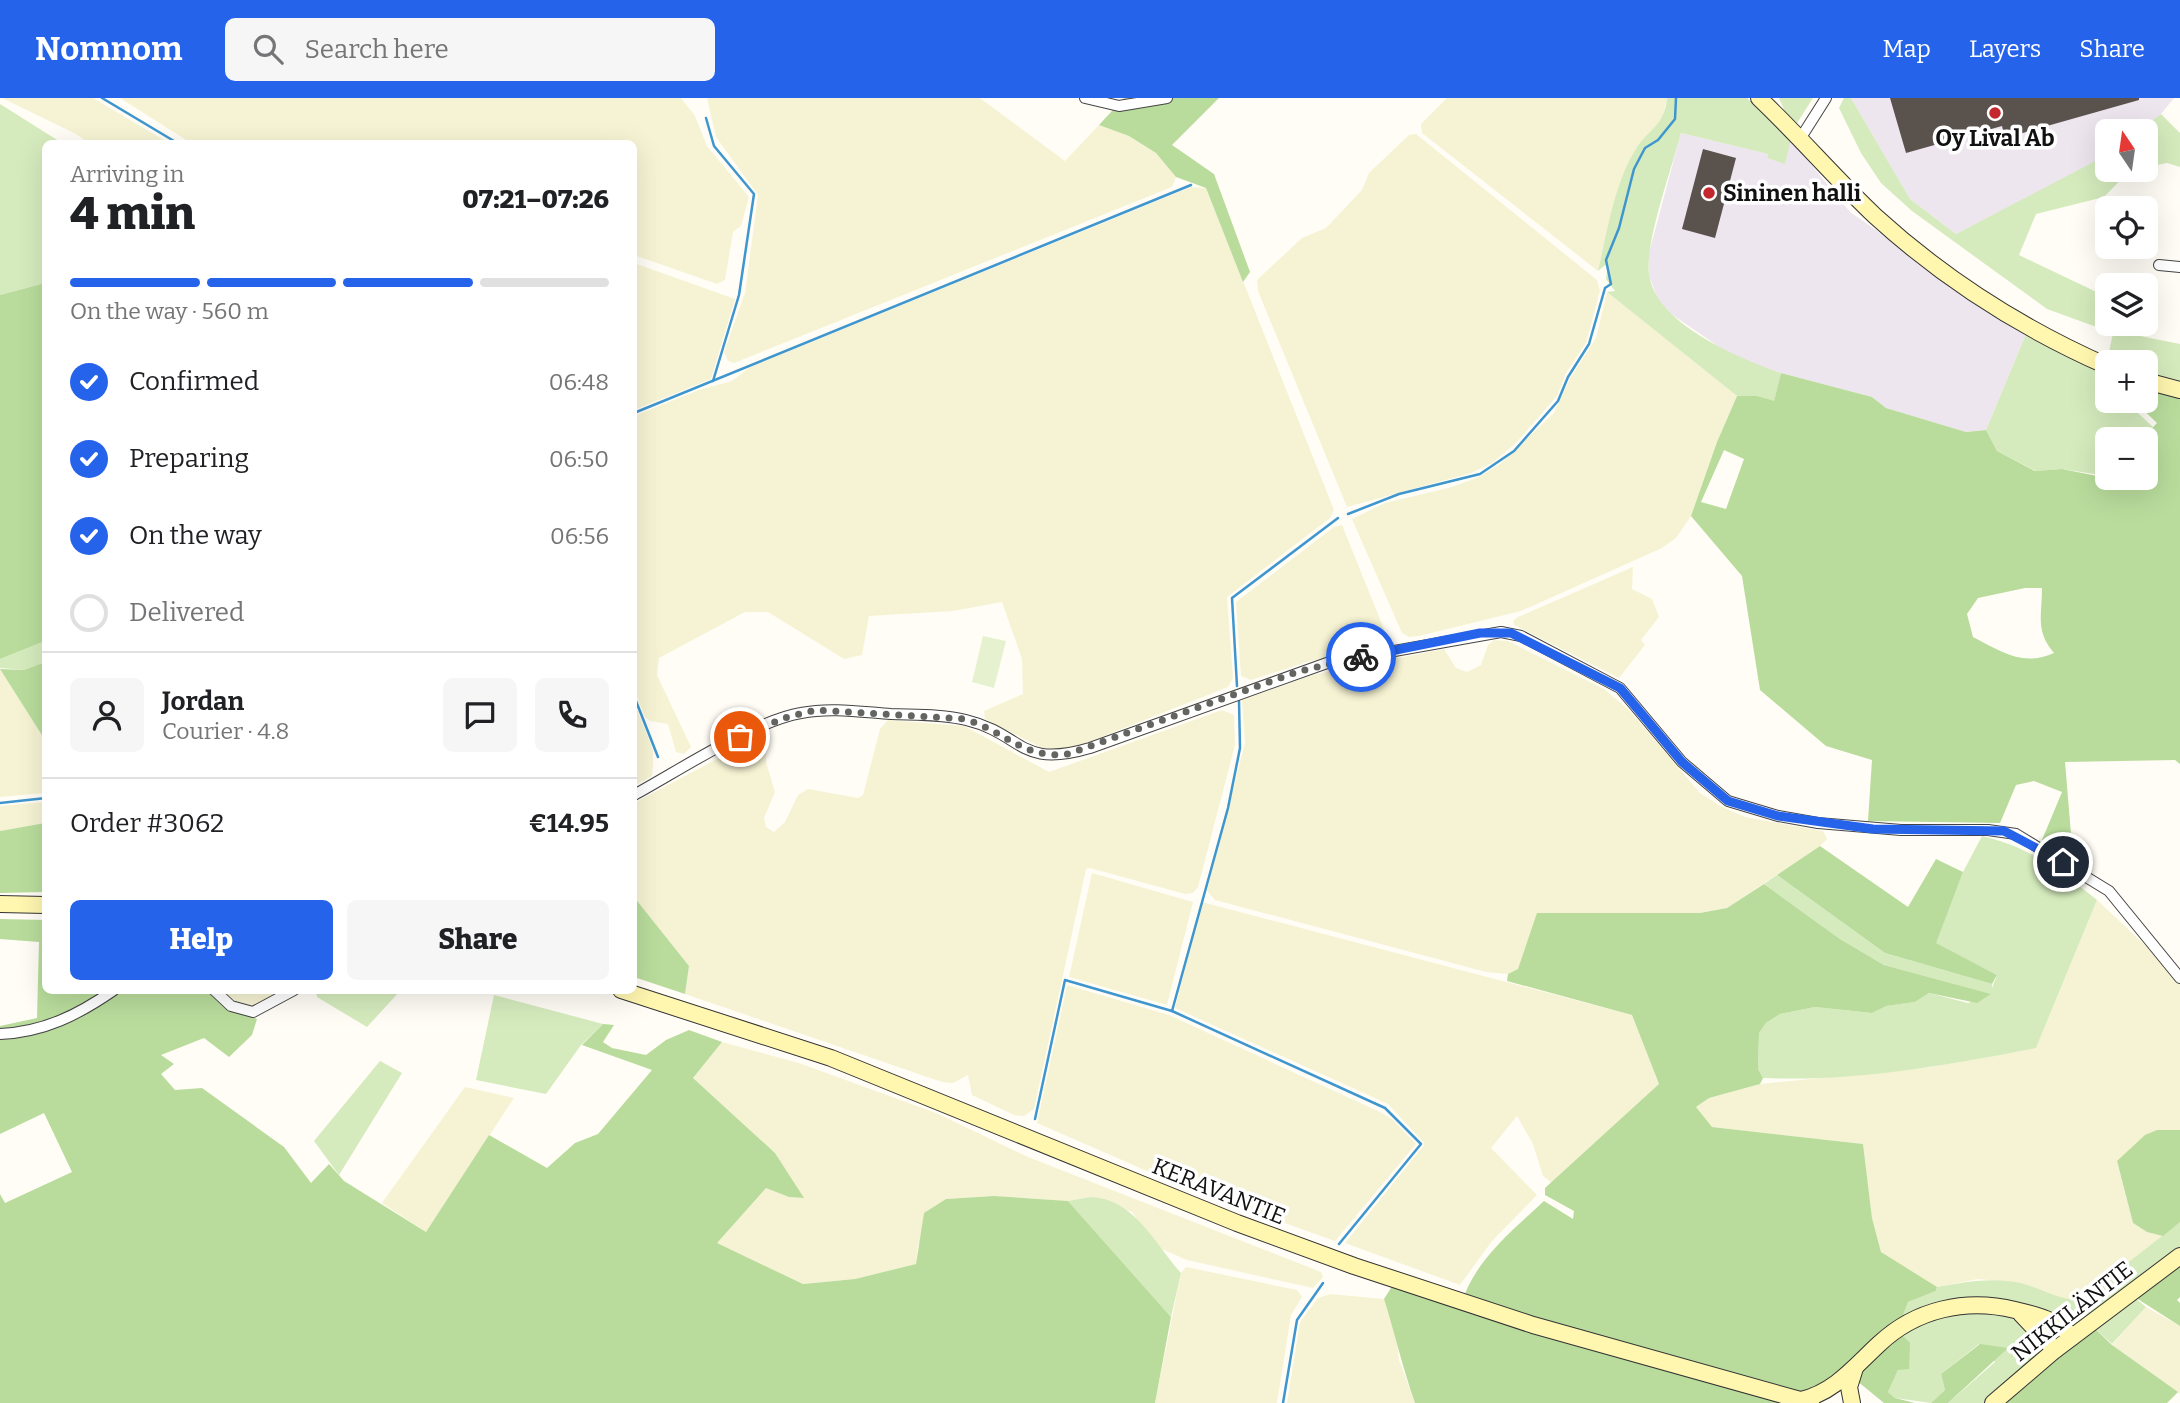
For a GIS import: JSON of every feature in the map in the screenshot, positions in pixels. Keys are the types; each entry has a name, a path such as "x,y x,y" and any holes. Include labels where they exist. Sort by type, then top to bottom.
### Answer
{"main road":[{"path":"1759,98 1875,215 1923,256 2037,332 2095,360"},
{"path":"2158,384 2180,390"},
{"path":"0,904 42,905"},
{"name":"KERAVANTIE","path":"633,994 831,1058 1225,1218 1354,1266 1534,1325 1806,1401"},
{"name":"NIKKILÄNTIE","path":"1993,1403 2055,1350 2180,1256"},
{"path":"1806,1401 1820,1394 1856,1366 1882,1341 1927,1314 1965,1305 2017,1311 2057,1324 2072,1337"},
{"path":"2017,1311 2055,1350"},
{"path":"1852,1403 1849,1387 1856,1366"}],"street":[{"path":"1085,98 1119,106 1167,98"},
{"path":"1800,139 1826,98"},
{"path":"2159,265 2180,267"},
{"path":"637,793 761,726 798,713 835,711 949,717 978,723 1035,754 1058,756 1090,748 1327,663 1480,633 1511,633 1620,688 1682,762 1728,801 1778,816 1818,822 1892,830 1988,830 2016,834 2109,891 2180,978"},
{"path":"0,1034 53,1024 86,1010 108,994"},
{"path":"218,994 231,1006 253,1012 287,994"}],"shaded area":[{"path":"2,98 93,98 164,140 85,140"},
{"path":"120,98 681,98 695,116 707,146 749,197 741,226 733,232 725,280 717,284 637,256 637,140 186,140"},
{"path":"707,98 980,98 1065,161 1099,125 1129,136 1156,153 1176,177 1172,187 734,363 728,361 724,352 745,293 758,195 716,137"},
{"path":"1447,98 1667,98 1661,123 1635,150 1608,229 1598,271 1422,133 1421,124"},
{"path":"1851,98 2174,98 2154,119 2095,119 2095,163 1956,234 1910,199"},
{"path":"1681,133 1768,154 1767,158 1785,163 1791,140 1850,212 2026,334 1986,430 1966,432 1886,408 1872,397 1781,373 1734,357 1661,307 1649,276 1649,253"},
{"path":"1416,134 1597,280 1600,291 1586,343 1566,373 1557,396 1516,443 1492,463 1471,473 1347,507 1258,291 1257,280 1302,238 1326,228 1362,190 1369,173 1409,135"},
{"path":"1191,187 1206,188 1334,510 1330,518 1227,597 1233,678 1228,687 1076,747 1046,750 985,719 984,711 1023,694 1022,659 1002,602 953,611 869,616 862,655 844,659 768,612 745,612 659,658 657,675 691,747 684,754 676,752 668,724 650,721 645,717 637,697 637,415 699,390 732,381 750,367"},
{"path":"637,264 735,299 711,379 637,409"},
{"path":"1607,292 1737,396 1717,442 1691,516 1676,538 1662,548 1521,611 1419,636 1409,637 1402,633 1352,519 1385,503 1452,487 1479,477 1500,464 1554,413 1571,377 1596,338"},
{"path":"1342,525 1390,644 1307,662 1251,680 1241,676 1236,602 1334,527"},
{"path":"1633,567 1632,589 1652,599 1659,617 1641,640 1645,645 1619,678 1514,625 1513,621 1518,617"},
{"path":"1494,640 1508,641 1604,689 1629,710 1700,793 1720,806 1745,817 1823,831 1827,839 1727,908 1700,913 1644,914 1508,974 1486,972 1215,900 1207,891 1245,743 1242,700 1312,675 1444,649 1456,668 1467,672 1481,665 1488,645"},
{"path":"0,669 42,735 42,793 0,797"},
{"path":"637,710 653,750 652,776 637,784"},
{"path":"1222,710 1234,715 1235,745 1198,887 1193,893 1185,894 1086,869 1034,1109 1024,1116 1014,1115 972,1095 968,1075 953,1083 942,1082 685,994 689,966 637,901 637,801 766,733 766,762 775,792 764,818 766,827 774,832 785,822 798,795 808,789 858,798 863,795 880,729 888,720 964,726 1049,772"},
{"path":"42,802 42,824 0,831 0,806"},
{"path":"1092,873 1193,902 1167,1005 1069,977"},
{"path":"2097,900 2180,978 2180,1130 2157,1130 2117,1162 2133,1223 2147,1232 2163,1236 2080,1300 2068,1300 2020,1283 1978,1279 1937,1287 1918,1278 1881,1252 1872,1218 1863,1144 1712,1127 1696,1107 1709,1098 1760,1084 1931,1067 2036,1048"},
{"path":"1202,902 1632,1015 1659,1084 1553,1184 1543,1176 1533,1144 1517,1116 1491,1148 1537,1195 1492,1241 1460,1285 1345,1243 1425,1144 1388,1104 1175,1008"},
{"path":"1067,985 1169,1015 1380,1112 1392,1119 1416,1144 1335,1241 1179,1185 1037,1123"},
{"path":"225,994 279,994 257,1006 244,1008"},
{"path":"722,1042 799,1063 936,1113 1028,1157 1321,1272 1323,1277 1313,1288 1187,1260 1157,1247 1132,1212 1090,1197 1068,1201 994,1196 946,1199 918,1245 916,1264 855,1279 803,1284 716,1243 766,1187 789,1197 803,1198 775,1153 693,1078"},
{"path":"465,1087 514,1098 426,1232 382,1203"},
{"path":"1186,1267 1297,1290 1302,1297 1291,1315 1277,1403 1155,1403 1181,1273"},
{"path":"1330,1294 1384,1299 1397,1340 1399,1360 1415,1403 1287,1403 1300,1322 1318,1298"},
{"path":"2146,1307 2180,1326 2180,1394 2112,1345"}],"green space":[{"path":"1124,98 1219,98 1172,145 1214,174 1250,272 1243,282 1206,188 1176,177 1156,153 1129,136 1099,125"},
{"path":"1667,98 1747,98 1791,140 1785,164 1767,158 1768,154 1681,133 1655,224 1649,260 1649,274 1655,292 1666,308 1682,323 1722,348 1781,373 1774,402 1757,396 1737,396 1607,292 1615,291 1606,279 1608,263 1598,271 1621,180 1639,144 1659,122"},
{"path":"1779,98 1813,98 1797,123 1785,112"},
{"path":"1844,98 1851,98 1910,199 1956,234 2095,161 2095,182 2118,182 2105,196 2095,196 2095,199 2036,214 2019,255 2095,291 2095,326 2047,309 1912,211 1881,183 1861,153 1839,108"},
{"path":"0,104 57,140 42,140 42,284 0,295"},
{"path":"2161,114 2180,133 2180,167 2167,163 2158,165 2158,119 2154,119"},
{"path":"42,284 42,642 0,659 0,295"},
{"path":"2026,334 2064,356 2095,368 2095,413 2138,413 2153,427 2095,427 2095,474 2062,469 2036,471 1997,451 1986,430"},
{"path":"2112,336 2140,336 2180,344 2180,390 2158,384 2158,350 2109,350"},
{"path":"1781,373 1872,397 1886,408 1966,432 1986,430 1997,451 2035,471 2062,469 2095,476 2095,490 2158,490 2158,427 2153,427 2157,423 2147,413 2158,413 2158,391 2180,396 2180,764 2175,760 2065,762 2073,858 2042,840 2062,792 2034,781 2016,785 2000,823 1868,821 1872,760 1826,746 1760,690 1742,576 1691,516 1717,442 1737,396 1757,396 1774,401","holes":["1724,450 1744,459 1726,509 1701,502","2025,588 2042,588 2042,630 2054,653 2032,659 2022,658 1973,637 1967,614 1978,598"]},
{"path":"983,636 1006,641 994,688 972,682"},
{"path":"42,642 42,663 24,670 0,668 0,659"},
{"path":"42,663 42,735 0,669 24,670"},
{"path":"42,824 42,892 0,893 0,831"},
{"path":"1982,836 2030,853 2097,900 2036,1048 1866,1075 1763,1078 1758,1069 1759,1033 1766,1023 1780,1014 1815,1007 1872,1013 1885,1006 1915,1002 1929,993 1968,1003 1990,994 1884,965 1840,939 1764,884 1777,875 1885,953 1992,984 1992,988 1997,975 1935,943 1963,872"},
{"path":"1820,846 1908,907 1936,859 1963,872 1936,943 1997,975 1992,984 1885,953 1777,875"},
{"path":"1764,884 1840,939 1884,965 1991,994 1977,1003 1929,993 1915,1002 1886,1006 1872,1013 1815,1007 1780,1014 1766,1023 1759,1033 1758,1069 1763,1078 1760,1084 1709,1098 1696,1107 1712,1127 1863,1144 1872,1218 1881,1252 1937,1287 1936,1291 1908,1302 1897,1330 1910,1343 1909,1369 1898,1370 1888,1392 1895,1398 1915,1403 1884,1403 1851,1376 1811,1403 1415,1403 1384,1299 1396,1280 1462,1303 1467,1288 1485,1260 1544,1201 1573,1219 1574,1211 1545,1195 1545,1188 1659,1084 1632,1015 1507,981 1508,974 1518,969 1537,913 1700,913 1727,908"},
{"path":"637,901 689,966 685,994 637,978"},
{"path":"0,919 42,920 42,994 215,994 234,1010 257,1019 252,1035 229,1057 204,1038 161,1055 174,1064 161,1074 175,1090 202,1088 284,1147 311,1183 329,1164 344,1181 426,1232 489,1135 547,1168 575,1143 598,1134 652,1070 582,1045 603,1024 614,1025 603,1042 612,1048 646,1055 666,1040 689,1030 722,1042 693,1078 775,1153 804,1198 789,1197 766,1188 717,1243 803,1284 855,1279 916,1264 924,1213 946,1199 994,1196 1068,1201 1171,1317 1155,1403 0,1403 0,1194 5,1203 72,1172 44,1113 0,1134 0,1026 37,1018 39,942 0,939"},
{"path":"317,994 397,994 367,1027 317,997"},
{"path":"494,995 603,1024 581,1045 546,1094 476,1080"},
{"path":"380,1061 402,1073 339,1175 314,1141"},
{"path":"2157,1130 2180,1130 2180,1222 2163,1236 2147,1232 2133,1223 2117,1161 2145,1135"},
{"path":"1090,1197 1105,1199 1131,1214 1181,1273 1171,1317 1068,1201"},
{"path":"2180,1222 2180,1256 2130,1294 2146,1307 2112,1344 2090,1324 2072,1337 2018,1310 2055,1350 1993,1403 1948,1403 1995,1362 1979,1344 1941,1374 1945,1390 1931,1403 1895,1398 1888,1392 1898,1370 1896,1330 1908,1302 1936,1291 1937,1287 1989,1280 2021,1283 2057,1296 2080,1300"},
{"path":"2180,1256 2180,1297 2177,1300 2180,1303 2180,1326 2130,1294"},
{"path":"2090,1324 2112,1345 2178,1392 2167,1403 1993,1403"},
{"path":"1980,1344 2008,1348 1948,1403 1931,1403 1945,1390 1941,1374"}],"building":[{"name":"Oy Lival Ab","path":"1890,98 2139,100 2005,138 2002,126 1906,153"},
{"name":"Sininen halli","path":"1703,149 1736,158 1715,238 1682,229"}],"waterway":[{"path":"102,98 172,140"},
{"path":"1348,514 1399,494 1480,474 1514,451 1558,401 1568,377 1589,344 1605,288 1611,284 1606,260 1619,228 1634,169 1645,148 1658,140 1675,119 1676,98"},
{"path":"706,118 714,146 754,194 739,295 713,381"},
{"path":"637,412 1191,185"},
{"path":"1237,686 1232,598 1338,518"},
{"path":"1172,1011 1228,808 1240,748 1239,701"},
{"path":"637,704 658,757"},
{"path":"0,803 42,798"},
{"path":"1035,1119 1065,980 1172,1011 1385,1108 1421,1144 1339,1244"},
{"path":"1283,1403 1297,1320 1323,1283"}],"way so far":[{"path":"740,737 761,726 798,713 816,710 964,719 978,723 1035,754 1068,754 1300,671 1361,657"}],"place":[{"name":"Oy Lival Ab","path":"1995,113"},
{"name":"Sininen halli","path":"1709,193"}],"route":[{"path":"1361,657 1480,633 1511,633 1560,655 1620,688 1695,776 1728,801 1778,816 1873,829 1967,828 2004,831 2016,834 2063,862"}]}
